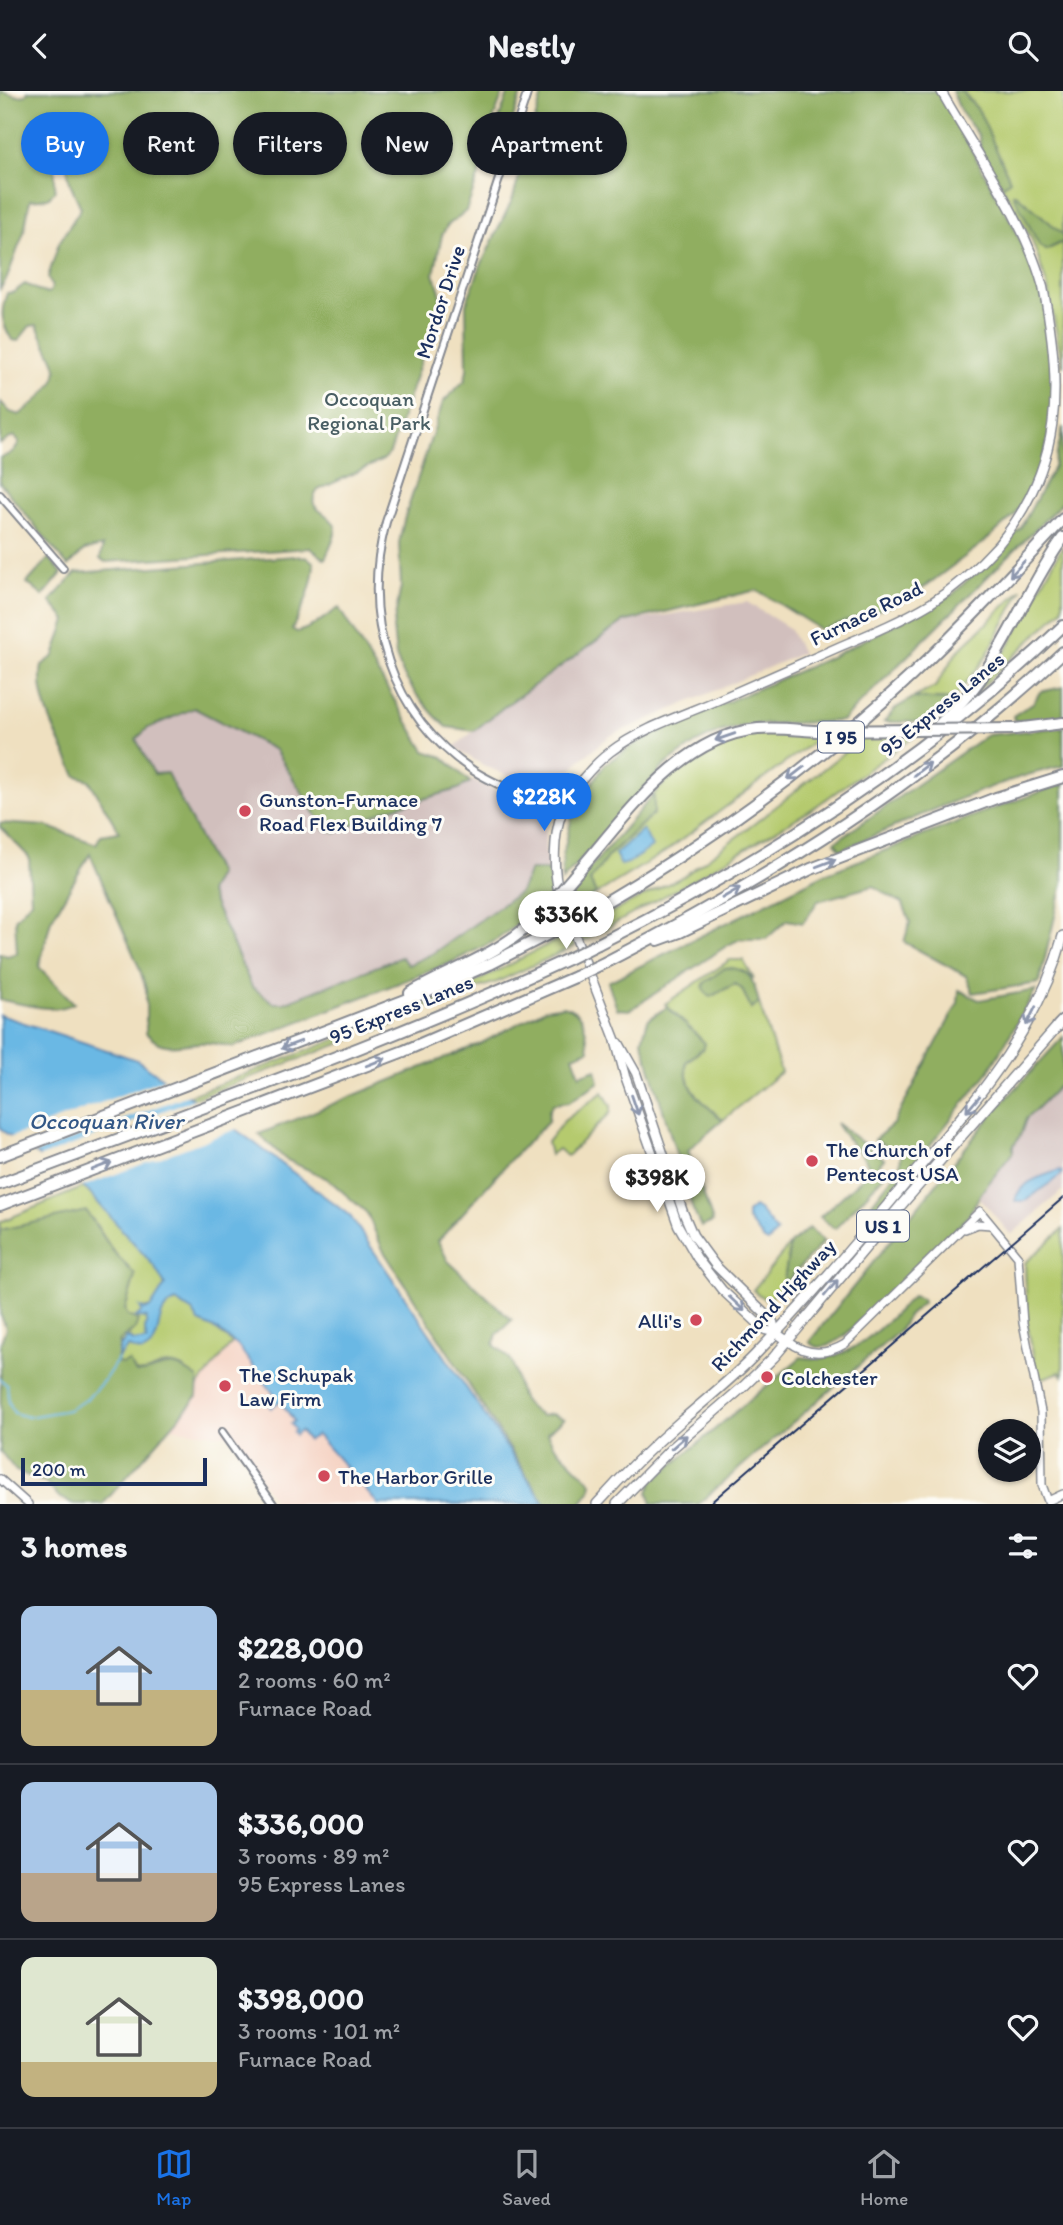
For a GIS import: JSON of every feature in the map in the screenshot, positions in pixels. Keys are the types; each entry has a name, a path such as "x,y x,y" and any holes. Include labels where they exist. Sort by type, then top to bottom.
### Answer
{"highway":[{"name":"I 95","path":"0,1156 373,1014 480,969 585,914 708,838 832,744 942,646 1063,519"},
{"path":"900,763 982,677 1004,642 1039,575 1063,538"},
{"name":"95 Express Lanes","path":"0,1183 453,1010 568,959 659,913 802,830 900,763 988,694 1063,626"},
{"path":"2,1205 450,1033 606,962 771,869 891,792 991,715 1063,652"},
{"path":"373,1014 423,986 498,950 523,932 659,779 692,752 732,734 759,728 817,731 1015,729 1063,723"},
{"path":"629,950 680,932 811,869 996,798 1063,777"}],"main road":[{"name":"Furnace Road","path":"788,1341 776,1332 763,1328 712,1279 682,1233 625,1076 615,1039 559,894 555,859 561,812 585,776 602,759 621,745 890,625 934,601 990,553 1016,525 1038,491 1051,460 1060,418 1059,370 1049,309 1036,265 1019,226 942,91"},
{"name":"Richmond Highway","path":"597,1504 642,1457 739,1371 776,1332 989,1085 1014,1049 1029,1021 1048,980 1063,936"},
{"name":"Richmond Highway","path":"617,1504 671,1449 752,1379 788,1341 903,1203 1061,1022"},
{"name":"Furnace Road","path":"615,1039 636,1073 689,1226 704,1252 773,1322 776,1332"},
{"path":"667,1197 677,1193"}],"street":[{"name":"Mordor Drive","path":"527,91 386,522 377,566 376,601 381,638 394,675 412,709 434,737 458,759 484,776 561,812"},
{"path":"0,495 63,568"},
{"name":"Furnace Road","path":"788,1341 798,1349 810,1352 828,1352 839,1347 980,1211 1018,1257 1023,1323 1040,1403 1042,1480 1047,1503"},
{"path":"958,1233 973,1225 992,1225"},
{"path":"222,1431 273,1504"},
{"path":"0,1479 27,1504"},
{"path":"1047,1503 1063,1494"}],"shaded area":[{"path":"747,602 789,628 802,653 610,736 578,762 557,792 547,794 481,764 454,747 505,706 623,622"},
{"path":"194,708 275,750 325,828 363,820 385,810 458,789 473,780 541,812 546,819 545,848 548,870 530,870 521,892 432,954 408,965 401,958 290,1002 274,1003 252,987 209,892 217,874 167,773 154,774 136,739 148,728"},
{"path":"1063,1082 1063,1190 1011,1235 979,1197 1013,1152 1013,1146 1026,1119"},
{"path":"232,1343 238,1346 277,1397 268,1404 270,1407 279,1401 294,1422 296,1434 300,1431 317,1434 378,1504 277,1504 230,1436 169,1428 197,1397 195,1390"}],"green space":[{"name":"Occoquan Regional Park","path":"0,91 18,96 26,95 28,91 504,91 496,112 467,112 467,175 479,175 466,211 447,226 442,235 434,274 441,302 390,453 383,460 318,490 314,497 315,506 332,521 336,529 325,559 310,548 106,562 100,559 103,546 85,550 68,566 0,483 0,458 14,450 19,442 14,436 0,444 0,401 10,412 19,415 49,388 56,374 56,367 37,325 30,326 18,341 12,340 3,317 7,293 14,292 25,284 44,293 50,292 52,288 48,277 59,243 81,208 68,175 109,175 109,112 21,112 21,175 55,175 55,191 48,198 30,200 24,232 7,278 0,289"},
{"path":"509,91 522,91 515,112 502,112"},
{"path":"543,91 939,91 1013,225 1038,283 1050,325 1055,412 1040,472 1015,515 983,543 907,600 821,630 757,590 623,622 474,731 447,727 416,694 403,674 396,656 393,628 401,586 399,543 404,520 443,402 465,380 466,304 513,198 519,175 627,175 627,112 537,112"},
{"path":"952,91 962,91 979,111 1010,180 1002,186 981,152 979,136 961,112"},
{"path":"962,91 1063,91 1063,234 1013,194 1046,250 1063,242 1063,366 1048,289 1031,238 1002,186 979,111"},
{"path":"1013,194 1063,234 1063,242 1046,250 1039,245"},
{"path":"1063,427 1062,503 842,721 748,725 719,732 696,743 665,765 562,881 563,855 573,812 605,764 644,738 833,656 952,595 1020,529 1054,467"},
{"path":"1063,545 1063,609 967,701 1008,647"},
{"path":"295,556 308,558 314,563 310,589 292,629 297,632 309,627 339,608 425,751 443,757 470,782 458,789 385,810 336,833 325,829 275,750 194,708 148,728 136,739 154,774 167,773 218,874 209,892 252,987 274,1003 284,1003 401,957 408,965 432,954 520,892 530,870 548,870 553,892 495,941 448,964 233,1047 203,1043 164,1045 146,1033 146,989 90,854 51,920 39,967 74,1003 48,1008 0,1000 0,953 7,956 17,953 15,919 31,901 29,857 0,827 0,823 46,826 96,844 101,835 119,832 89,780 76,776 46,708 42,693 42,665 54,656 66,620 50,601 76,573"},
{"path":"49,558 62,573 43,596 27,583"},
{"path":"1022,589 986,657 953,700 913,698 935,687 957,652"},
{"path":"1063,687 1063,717 1019,722 1014,720 1013,716 1034,702 1040,692"},
{"path":"913,698 953,700 932,722 884,722 896,708"},
{"path":"1063,727 1063,766 1007,781 840,850 835,842 987,735"},
{"path":"921,732 812,809 582,942 578,929 684,876 865,736"},
{"path":"761,734 824,734 665,852 596,894 590,881 608,856 654,813 654,794 698,755 738,737"},
{"path":"1063,784 1063,883 1039,983 973,993 966,976 904,942 910,922 903,904 873,886 818,901 803,923 787,920 766,939 740,939 630,1010 617,1009 608,982 825,874"},
{"path":"654,794 654,813 608,856 590,881 596,894 570,910 565,897"},
{"path":"570,933 575,946 497,982 396,1019 397,1024 372,1032 371,1028 472,984"},
{"path":"730,960 743,960 754,979 732,968 710,996 735,984 742,989 751,1009 759,1003 781,1072 723,1120 697,1095 688,1080 686,1062 704,1048 702,1040 665,1004"},
{"path":"725,968 741,970 750,977 759,1003 751,1009 742,989 735,984 710,997 703,989 704,983"},
{"path":"959,990 979,1000 1036,990 989,1071 876,1208 872,1203 900,1167 901,1154 874,1140 893,1124 958,1003"},
{"path":"564,1006 581,1017 585,1029 589,1050 573,1056 580,1075 596,1069 599,1082 569,1102 553,1104 548,1122 438,1241 448,1261 512,1320 497,1334 494,1345 512,1362 522,1399 526,1404 541,1416 552,1414 564,1419 547,1433 553,1444 592,1483 591,1490 581,1504 545,1504 383,1250 367,1213 328,1179 285,1159 259,1134 482,1043 545,1009"},
{"path":"667,1007 705,1043 704,1047 686,1062 686,1072 697,1095 723,1120 688,1150 713,1222 701,1227 693,1210 642,1040 648,1020"},
{"path":"356,1032 357,1037 193,1099 188,1096"},
{"path":"1063,1037 1063,1082 1026,1119 1013,1146 1013,1152 981,1193 969,1215 844,1336 822,1347 809,1342 995,1111"},
{"path":"603,1092 611,1106 611,1112 567,1156 558,1149 550,1155 547,1142 564,1121"},
{"path":"836,1123 884,1159 878,1166 885,1174 835,1229 820,1217 870,1171 864,1158"},
{"path":"84,1187 155,1266 165,1285 151,1307 141,1309 139,1314 147,1317 147,1341 134,1341 129,1338 120,1346 118,1358 128,1347 136,1348 157,1335 161,1315 176,1301 193,1312 199,1322 217,1330 232,1343 195,1390 198,1384 184,1368 165,1364 147,1372 135,1373 117,1363 120,1340 130,1334 137,1319 128,1316 125,1310 135,1275 113,1251 93,1220 82,1212 0,1230 0,1222"},
{"path":"86,1211 113,1251 135,1275 125,1310 128,1316 138,1320 135,1329 120,1340 117,1363 129,1361 136,1373 167,1366 179,1367 198,1378 197,1397 103,1504 74,1504 60,1498 46,1483 16,1471 0,1451 1,1342 6,1328 0,1314 0,1230"},
{"path":"809,1228 824,1241 783,1286 790,1244"},
{"path":"1063,1229 1063,1376 1060,1372 1038,1380 1027,1323 1025,1263"},
{"path":"790,1244 783,1286 767,1301 753,1290"},
{"path":"913,1296 922,1299 923,1303 907,1317 900,1330 698,1504 652,1504 648,1492 653,1481 801,1357 834,1356 849,1350 876,1331"}],"water":[{"path":"643,829 652,847 621,865 615,854"},
{"name":"Occoquan River","path":"0,1015 137,1060 252,1141 350,1216 545,1504 378,1504 317,1435 308,1440 300,1431 295,1435 291,1424 294,1421 280,1401 271,1408 268,1404 276,1397 238,1346 217,1330 199,1322 193,1312 176,1301 163,1312 150,1347 142,1352 128,1347 118,1358 120,1347 127,1338 147,1341 147,1318 136,1317 142,1312 140,1307 145,1310 151,1307 165,1285 154,1266 88,1191 0,1129"},
{"path":"1060,1170 1061,1175 1025,1201 1015,1201 1017,1194 1027,1184"},
{"path":"754,1207 777,1232 768,1242 747,1219 747,1213"}],"pier":[{"path":"168,1077 191,1094 30,1155 6,1139"},
{"path":"197,1098 239,1128 79,1188 35,1159"}],"waterway":[{"path":"0,1379 7,1385 9,1402 14,1413 28,1417 68,1410 87,1399 118,1359"}],"railway":[{"path":"709,1504 1063,1198"}],"place":[{"name":"Gunston-Furnace Road Flex Building 7","path":"245,811"},
{"name":"The Church of Pentecost USA","path":"812,1161"},
{"name":"Alli's","path":"696,1320"},
{"name":"Colchester","path":"767,1377"},
{"name":"The Schupak Law Firm","path":"225,1386"},
{"name":"The Harbor Grille","path":"324,1476"}]}
